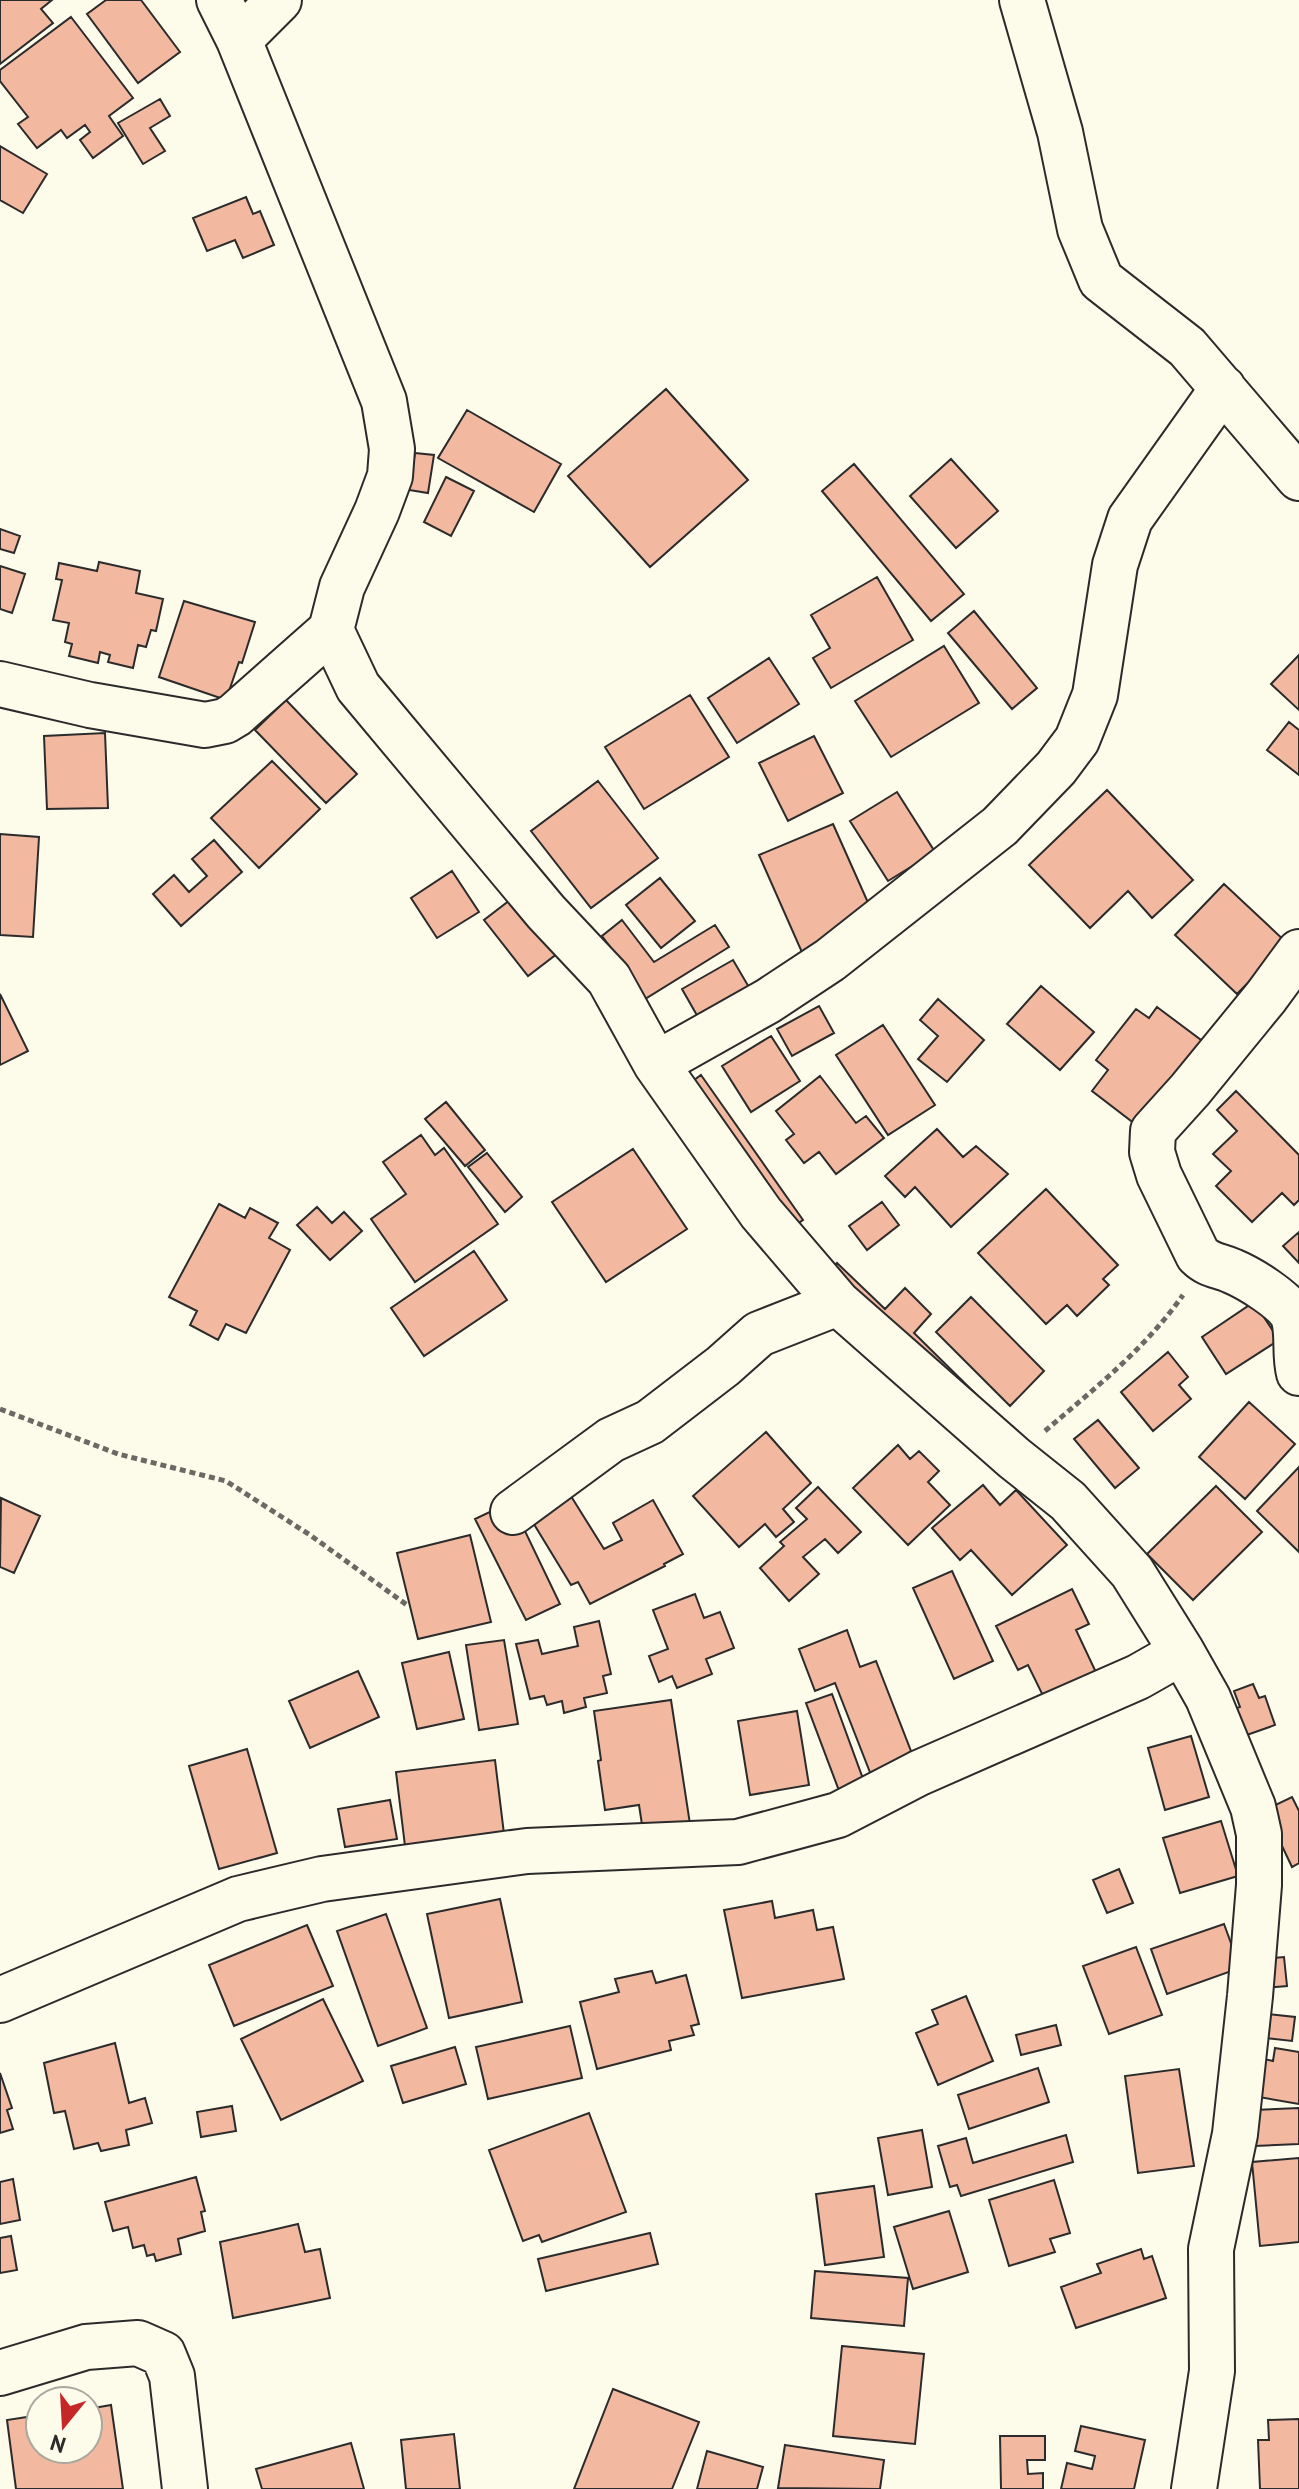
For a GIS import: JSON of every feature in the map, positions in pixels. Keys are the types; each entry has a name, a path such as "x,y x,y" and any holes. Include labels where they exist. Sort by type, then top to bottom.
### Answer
{"street":[{"path":"0,684 90,705 205,725 235,715 331,630 342,587 390,476 392,449 384,401 239,40 219,0"},
{"path":"239,40 279,0"},
{"path":"1022,0 1060,132 1080,229 1101,280 1187,347 1299,478"},
{"path":"656,1064 768,1001 830,960 1000,826 1056,768 1077,740 1095,695 1115,565 1130,519 1223,388"},
{"path":"331,630 358,687 546,912 609,979 656,1064 761,1213 838,1303 1014,1458 1068,1501 1132,1572 1208,1698 1253,1807 1259,1846 1259,1885 1235,2134 1211,2249 1212,2371 1194,2489"},
{"path":"1299,952 1266,997 1152,1134 1152,1152 1159,1175 1198,1255 1205,1263 1229,1269 1285,1305 1293,1315 1297,1328 1296,1362 1299,1373"},
{"path":"513,1512 611,1440 650,1422 759,1334 838,1303"},
{"path":"0,2000 238,1899 322,1879 527,1851 738,1842 838,1815 919,1773 1138,1677 1182,1652"},
{"path":"0,2373 86,2347 138,2343 163,2354 172,2376 185,2489"}],"path":[{"path":"1014,1458 1163,1323 1205,1263"},
{"path":"0,1409 118,1454 226,1481 310,1535 407,1605"}],"building":[{"path":"0,0 52,0 41,9 53,23 0,64"},
{"path":"106,0 141,0 180,52 138,83 87,14"},
{"path":"71,17 133,98 109,116 123,136 93,158 80,140 90,132 85,125 67,138 61,130 37,148 18,124 28,117 0,81 0,70"},
{"path":"160,99 170,116 150,128 165,151 143,164 118,123"},
{"path":"0,146 47,174 23,213 0,200"},
{"path":"246,197 253,214 260,211 274,245 243,258 235,240 207,251 193,218"},
{"path":"666,389 748,480 650,567 568,476"},
{"path":"467,410 561,464 534,512 438,458"},
{"path":"415,453 434,455 428,493 409,490"},
{"path":"951,459 998,511 956,548 910,496"},
{"path":"854,464 964,594 931,621 822,491"},
{"path":"446,477 474,491 451,536 424,522"},
{"path":"0,529 20,536 14,553 0,549"},
{"path":"99,562 140,571 136,593 163,599 156,631 151,630 146,647 138,645 133,668 108,662 110,655 100,652 98,663 69,656 72,644 65,642 69,623 53,620 62,580 56,579 59,563 97,571"},
{"path":"0,566 25,574 12,613 0,609"},
{"path":"877,577 913,640 831,688 813,658 830,648 811,615"},
{"path":"184,601 255,622 226,700 159,677"},
{"path":"974,611 1037,688 1012,709 948,633"},
{"path":"944,646 979,703 891,757 855,701"},
{"path":"1299,655 1299,710 1271,684"},
{"path":"769,658 799,704 737,743 708,698"},
{"path":"690,695 729,757 644,809 605,747"},
{"path":"286,700 357,774 326,803 255,730"},
{"path":"1289,722 1299,730 1299,775 1267,750"},
{"path":"105,733 108,808 47,809 44,736"},
{"path":"814,736 843,793 788,821 759,763"},
{"path":"272,761 320,809 259,868 211,818"},
{"path":"598,781 658,858 591,908 531,831"},
{"path":"1107,790 1193,880 1152,918 1128,891 1090,928 1029,865"},
{"path":"897,792 935,852 888,881 850,821"},
{"path":"833,824 882,934 808,966 759,855"},
{"path":"0,834 39,837 33,937 0,935"},
{"path":"214,840 242,872 181,926 153,894 174,875 189,892 207,876 192,859"},
{"path":"452,871 479,912 437,938 411,898"},
{"path":"660,878 695,921 661,948 626,905"},
{"path":"531,884 575,940 528,976 484,920"},
{"path":"1224,884 1287,943 1237,994 1175,935"},
{"path":"622,920 654,962 715,925 729,947 645,999 602,936"},
{"path":"733,960 767,1018 715,1047 682,989"},
{"path":"1041,986 1094,1032 1060,1070 1007,1024"},
{"path":"0,994 28,1051 0,1065"},
{"path":"938,999 984,1040 947,1082 918,1059 938,1036 920,1020"},
{"path":"819,1006 834,1033 792,1056 777,1029"},
{"path":"1157,1007 1205,1043 1139,1127 1092,1091 1108,1070 1096,1060 1136,1009 1149,1018"},
{"path":"883,1025 935,1105 888,1135 836,1055"},
{"path":"771,1036 800,1081 751,1112 722,1066"},
{"path":"701,1075 803,1220 772,1241 671,1097"},
{"path":"820,1076 856,1123 866,1116 884,1138 836,1174 819,1152 804,1163 786,1140 794,1134 776,1111"},
{"path":"1236,1091 1299,1155 1299,1200 1294,1205 1282,1193 1252,1222 1216,1186 1231,1171 1213,1154 1237,1131 1217,1110"},
{"path":"446,1102 485,1150 465,1166 425,1119"},
{"path":"937,1129 963,1157 976,1146 1008,1174 951,1227 915,1187 905,1197 885,1176"},
{"path":"421,1135 435,1155 444,1148 498,1224 415,1282 371,1219 406,1194 383,1162"},
{"path":"633,1149 687,1229 606,1282 552,1202"},
{"path":"487,1153 522,1197 505,1212 468,1167"},
{"path":"1046,1189 1118,1265 1103,1279 1109,1285 1077,1316 1067,1305 1046,1324 978,1253"},
{"path":"882,1202 899,1225 867,1250 849,1226"},
{"path":"219,1204 245,1218 250,1208 278,1223 269,1238 290,1250 246,1333 226,1324 218,1340 190,1325 197,1311 169,1297"},
{"path":"317,1207 332,1223 344,1212 362,1231 330,1260 297,1225"},
{"path":"1299,1232 1299,1263 1283,1246"},
{"path":"474,1251 507,1300 424,1356 391,1308"},
{"path":"837,1263 885,1309 905,1288 931,1314 914,1333 991,1409 963,1438 811,1288"},
{"path":"971,1297 1044,1371 1010,1406 936,1332"},
{"path":"1254,1302 1279,1340 1226,1374 1202,1337"},
{"path":"1168,1352 1188,1377 1179,1385 1191,1399 1153,1431 1121,1392"},
{"path":"1249,1402 1295,1444 1245,1499 1199,1457"},
{"path":"1098,1420 1139,1468 1115,1488 1074,1439"},
{"path":"766,1432 811,1483 783,1509 794,1522 776,1537 765,1524 739,1547 693,1496"},
{"path":"898,1445 910,1459 919,1451 939,1471 928,1482 950,1505 908,1545 853,1488"},
{"path":"1299,1467 1299,1552 1257,1511"},
{"path":"983,1485 1000,1505 1016,1490 1067,1545 1012,1595 971,1550 960,1560 932,1528"},
{"path":"1216,1486 1262,1532 1193,1600 1147,1554"},
{"path":"818,1487 861,1532 838,1553 825,1539 803,1557 819,1574 789,1601 760,1568 784,1546 780,1542 807,1519 796,1508"},
{"path":"569,1493 604,1549 622,1540 613,1523 653,1500 683,1554 590,1604 578,1582 571,1585 529,1516"},
{"path":"1,1498 40,1516 14,1573 0,1567"},
{"path":"511,1502 560,1604 526,1620 475,1519"},
{"path":"470,1535 491,1622 418,1639 397,1553"},
{"path":"952,1571 993,1661 954,1679 913,1588"},
{"path":"1072,1589 1089,1624 1076,1630 1102,1685 1050,1710 1028,1665 1018,1670 996,1626"},
{"path":"695,1594 704,1618 720,1612 734,1648 706,1659 712,1674 677,1688 672,1676 659,1682 649,1656 668,1649 653,1610"},
{"path":"599,1621 611,1674 603,1676 607,1693 584,1698 586,1707 564,1713 562,1701 547,1705 544,1696 530,1699 516,1644 538,1640 542,1654 578,1646 574,1627"},
{"path":"847,1630 860,1667 876,1661 916,1764 873,1780 835,1683 815,1691 799,1649"},
{"path":"504,1640 518,1724 479,1730 466,1645"},
{"path":"449,1652 464,1719 417,1729 402,1663"},
{"path":"358,1671 379,1717 310,1748 289,1701"},
{"path":"1253,1684 1259,1698 1265,1696 1275,1725 1244,1736 1234,1709 1240,1707 1234,1691"},
{"path":"832,1694 866,1787 841,1796 806,1703"},
{"path":"671,1700 690,1824 643,1831 639,1805 605,1810 594,1711"},
{"path":"797,1711 809,1785 750,1795 738,1721"},
{"path":"1191,1736 1209,1797 1165,1810 1148,1748"},
{"path":"247,1749 277,1853 219,1869 189,1766"},
{"path":"495,1760 504,1834 405,1846 396,1772"},
{"path":"1292,1797 1299,1811 1299,1863 1292,1867 1265,1810"},
{"path":"390,1800 397,1839 345,1847 338,1809"},
{"path":"1221,1821 1238,1876 1180,1893 1163,1838"},
{"path":"1119,1869 1133,1903 1107,1913 1093,1880"},
{"path":"500,1899 522,2002 449,2018 427,1914"},
{"path":"772,1901 775,1918 813,1910 817,1930 833,1927 844,1979 742,1998 724,1910"},
{"path":"386,1914 427,2028 378,2046 337,1931"},
{"path":"1224,1924 1240,1968 1167,1994 1151,1949"},
{"path":"307,1925 333,1986 234,2026 209,1965"},
{"path":"1136,1947 1162,2015 1109,2034 1083,1966"},
{"path":"1284,1957 1287,1986 1266,1988 1263,1959"},
{"path":"652,1971 656,1983 686,1975 699,2024 691,2026 694,2035 669,2041 671,2050 597,2069 580,2002 619,1992 615,1979"},
{"path":"966,1996 993,2061 938,2085 916,2033 938,2024 932,2010"},
{"path":"323,1999 363,2081 281,2120 241,2039"},
{"path":"1251,2012 1295,2017 1292,2041 1248,2036"},
{"path":"1056,2025 1061,2045 1021,2055 1016,2035"},
{"path":"570,2026 582,2078 488,2099 476,2047"},
{"path":"115,2043 129,2103 145,2098 152,2123 126,2130 129,2145 101,2151 98,2143 74,2149 65,2111 54,2113 44,2063"},
{"path":"455,2047 466,2084 403,2103 391,2066"},
{"path":"1275,2048 1299,2052 1299,2104 1247,2095 1254,2057 1273,2061"},
{"path":"1038,2068 1049,2102 969,2129 958,2095"},
{"path":"1179,2069 1194,2166 1138,2173 1125,2076"},
{"path":"0,2073 12,2108 7,2110 13,2129 0,2133"},
{"path":"232,2106 236,2131 201,2137 197,2112"},
{"path":"1299,2108 1299,2144 1255,2146 1253,2110"},
{"path":"589,2113 626,2212 542,2242 539,2235 523,2241 489,2150"},
{"path":"922,2130 932,2187 888,2195 878,2138"},
{"path":"1066,2135 1073,2162 961,2196 957,2185 950,2187 938,2146 966,2138 973,2163"},
{"path":"1299,2158 1299,2242 1260,2246 1252,2162"},
{"path":"196,2177 205,2211 201,2212 205,2231 178,2239 181,2254 156,2261 154,2254 147,2256 144,2245 133,2248 128,2227 113,2231 105,2202"},
{"path":"13,2179 20,2220 0,2224 0,2182"},
{"path":"1054,2180 1070,2233 1050,2239 1055,2252 1009,2266 989,2200"},
{"path":"874,2186 884,2257 825,2265 816,2194"},
{"path":"949,2211 968,2272 913,2289 894,2227"},
{"path":"298,2224 305,2252 320,2249 330,2298 233,2318 220,2242"},
{"path":"650,2233 658,2264 546,2291 538,2259"},
{"path":"11,2236 17,2270 0,2273 0,2238"},
{"path":"1141,2249 1144,2259 1152,2256 1166,2298 1076,2328 1061,2287 1101,2273 1097,2264"},
{"path":"815,2271 908,2278 904,2326 811,2318"},
{"path":"842,2346 924,2354 915,2444 833,2436"},
{"path":"613,2389 699,2422 672,2489 574,2489"},
{"path":"111,2405 123,2489 16,2489 7,2420 24,2417 24,2465 104,2465 104,2406"},
{"path":"1299,2419 1299,2489 1260,2489 1258,2440 1269,2440 1268,2420"},
{"path":"1081,2426 1145,2440 1134,2489 1061,2489 1067,2463 1092,2469 1095,2456 1075,2451"},
{"path":"454,2434 460,2489 406,2489 401,2440"},
{"path":"1000,2436 1045,2436 1045,2460 1027,2460 1028,2474 1043,2473 1043,2489 1001,2489"},
{"path":"351,2443 364,2489 262,2489 256,2469"},
{"path":"785,2445 884,2460 880,2489 778,2488"},
{"path":"707,2451 763,2467 757,2489 697,2489"}]}
